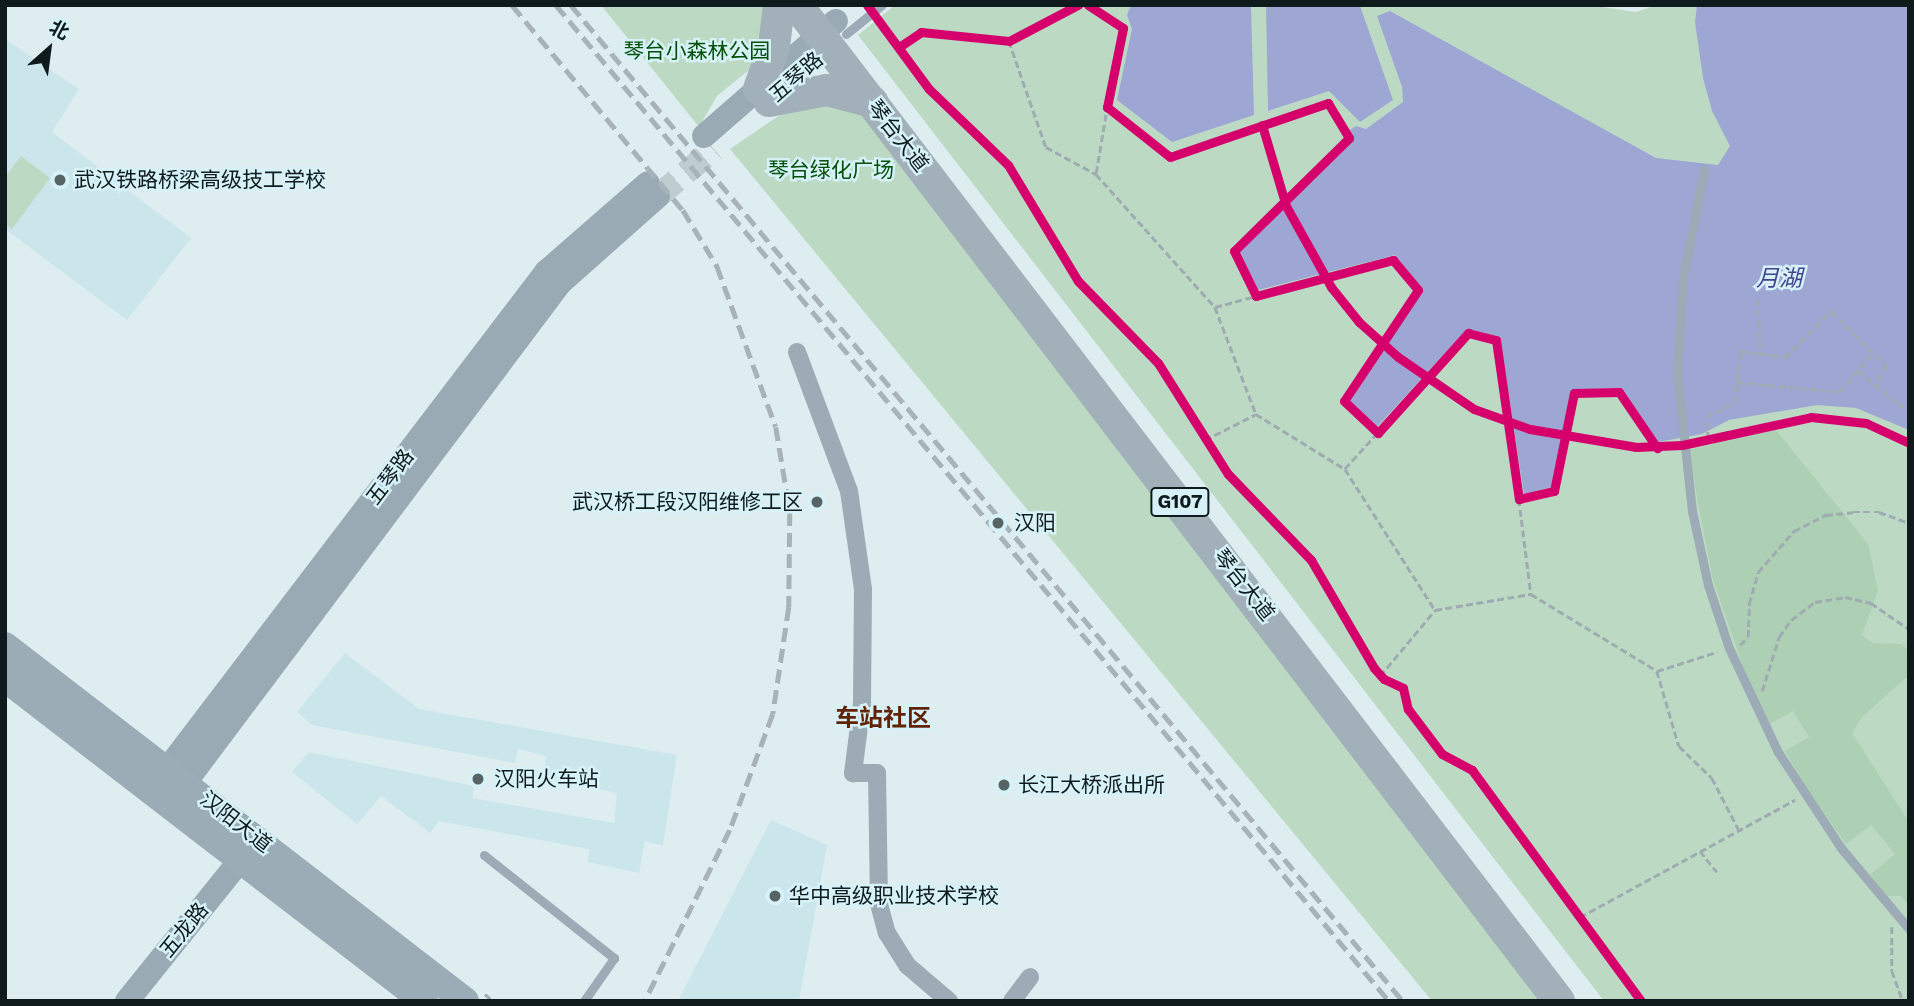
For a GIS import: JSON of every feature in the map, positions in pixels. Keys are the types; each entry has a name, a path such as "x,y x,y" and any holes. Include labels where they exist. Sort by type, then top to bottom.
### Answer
{"highway":[{"path":"779,5 764,95 827,90 873,102"},
{"name":"琴台大道","path":"797,5 831,28 1583,1001"},
{"name":"琴台大道","path":"831,28 873,102 1559,1001"}],"main road":[{"name":"五琴路","path":"709,142 764,95 831,28"},
{"name":"五琴路","path":"169,786 560,283 653,189"},
{"name":"汉阳大道","path":"5,646 169,786 241,859 421,1000"},
{"name":"汉阳大道","path":"5,678 169,786 465,1001"},
{"name":"五龙路","path":"127,1001 241,859"}],"street":[{"path":"797,352 849,491 863,589 862,703 853,773 877,773 879,904 887,933 908,967 949,1001"},
{"path":"1012,1001 1030,977"}],"lane":[{"path":"831,28 882,5"},
{"path":"1704,170 1689,235 1679,308 1677,373 1682,442 1699,546 1729,648 1758,712 1804,795 1893,913 1909,929"},
{"path":"484,855 614,958 584,1001"}],"path":[{"path":"996,40 1009,41 1020,35"},
{"path":"1009,41 1046,147 1096,174 1215,307 1256,414 1345,469 1435,610"},
{"path":"1096,174 1110,94"},
{"path":"1107,107 1118,115"},
{"path":"1250,285 1256,296"},
{"path":"1215,307 1267,293"},
{"path":"1759,299 1760,354"},
{"path":"1707,435 1706,417 1735,402 1740,351 1785,357 1830,311 1886,365 1877,386"},
{"path":"1737,382 1840,392 1873,352"},
{"path":"1858,371 1909,412"},
{"path":"1199,432 1208,445 1256,414"},
{"path":"1345,469 1386,424"},
{"path":"1369,425 1378,433"},
{"path":"1682,442 1707,435 1719,436"},
{"path":"1517,487 1531,594"},
{"path":"1519,499 1531,496"},
{"path":"1657,671 1729,648 1748,637 1749,604 1758,572 1794,531 1814,519 1844,512 1879,512 1909,523"},
{"path":"1381,675 1435,610 1531,594 1657,671 1679,746 1712,778 1738,830"},
{"path":"1758,712 1773,647 1791,620 1815,602 1845,597 1871,603 1909,629"},
{"path":"1580,917 1804,795"},
{"path":"1700,851 1717,872"},
{"path":"1572,907 1587,928"},
{"path":"1893,913 1892,971 1903,1001"}],"shaded area":[{"name":"武汉铁路桥梁高级技工学校","path":"5,39 79,89 52,132 191,238 127,320 5,229"},
{"path":"345,653 419,709 677,755 663,846 645,841 639,873 588,862 589,849 439,821 430,833 381,796 357,824 292,772 309,752 474,786 472,798 614,823 617,793 544,778 546,756 518,749 515,763 312,725 297,712"},
{"name":"华中高级职业技术学校","path":"771,820 827,845 799,1001 678,1001"}],"green space":[{"name":"琴台小森林公园","path":"601,5 772,5 755,65 717,96 699,127"},
{"path":"895,5 1589,5 1636,12 1657,5 1909,5 1909,1001 1604,1001 858,35"},
{"name":"琴台绿化广场","path":"856,105 1542,1001 1432,1001 730,149 790,108"},
{"path":"21,156 50,178 12,229 5,224 5,177"},
{"path":"1776,430 1868,544 1878,591 1862,635 1872,643 1902,644 1909,652 1908,676 1862,717 1852,733 1909,822 1909,904 1900,896 1887,896 1870,875 1895,854 1871,825 1846,844 1808,790 1785,751 1809,737 1793,711 1770,724 1745,672 1713,580 1688,450"}],"water":[{"path":"1131,5 1251,5 1254,115 1172,142 1117,100 1132,29 1127,15"},
{"path":"1266,5 1360,6 1393,100 1360,122 1329,91 1268,111"},
{"name":"月湖","path":"1697,5 1909,5 1909,430 1856,408 1817,405 1729,420 1702,434 1658,442 1622,388 1572,390 1551,487 1524,494 1500,337 1467,329 1377,427 1350,402 1423,289 1395,255 1258,290 1239,252 1350,142 1350,130 1356,126 1366,129 1403,102 1402,87 1377,16 1390,11 1656,158 1718,165 1730,146 1712,111 1703,78 1695,22"}],"tunnel":[{"path":"658,196 714,149"}],"railway":[{"path":"512,5 683,210 717,266 776,427 790,512 789,607 773,714 730,830 645,1001"},
{"path":"556,5 1389,1001"},
{"path":"571,5 1403,1001"}],"cycle path":[{"path":"867,5 929,89 1008,165 1078,281 1158,363 1228,474 1311,560 1374,668 1384,679 1403,688 1408,709 1442,754 1472,770 1641,1001"},
{"path":"899,47 921,32 1009,41 1078,5"},
{"path":"1088,5 1123,28 1107,107 1170,157 1328,103 1349,138 1234,251 1256,296 1393,260 1418,290 1344,401 1378,433 1468,333 1496,340 1519,499 1554,491 1574,393 1619,392 1657,448"},
{"path":"1262,125 1286,206 1331,287 1359,322 1398,357 1474,409 1530,429 1636,447 1682,445 1811,417 1866,423 1909,443"}],"place":[{"name":"武汉铁路桥梁高级技工学校","path":"60,180"},
{"name":"武汉桥工段汉阳维修工区","path":"817,502"},
{"name":"汉阳","path":"998,523"},
{"name":"汉阳火车站","path":"478,779"},
{"name":"长江大桥派出所","path":"1004,785"},
{"name":"华中高级职业技术学校","path":"775,896"}],"district":[{"name":"车站社区","path":"883,719"}]}
